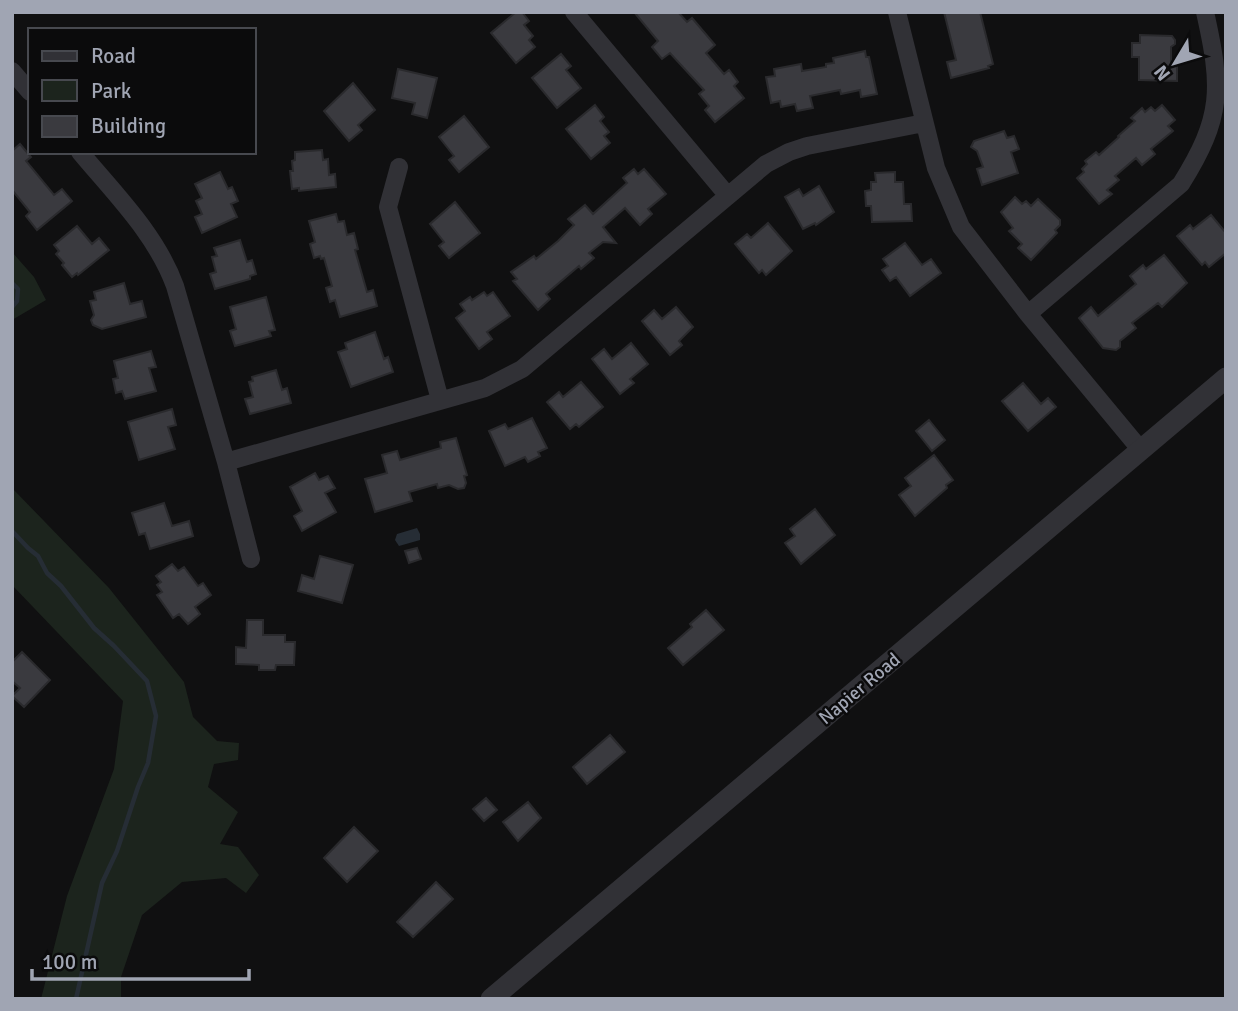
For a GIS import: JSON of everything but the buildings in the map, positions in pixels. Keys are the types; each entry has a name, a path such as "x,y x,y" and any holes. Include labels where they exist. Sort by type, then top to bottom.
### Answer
{"street":[{"path":"574,12 728,196"},
{"path":"897,12 936,168 961,227 1028,314 1140,449"},
{"path":"1028,314 1181,184 1198,157 1213,121 1217,88 1215,55 1205,12"},
{"path":"12,71 28,90"},
{"path":"226,463 485,388 522,369 766,164 789,152 833,139 924,123"},
{"path":"82,154 152,239 167,262 251,559"},
{"path":"399,167 388,207 440,400"},
{"name":"Napier Road","path":"491,999 1226,378"}],"green space":[{"path":"12,252 34,277 46,300 12,320"},
{"path":"12,488 109,588 184,682 193,717 217,741 239,743 238,760 214,764 208,787 238,812 220,844 238,847 259,875 246,893 226,878 182,882 142,915 121,977 121,999 41,999 67,896 114,769 123,701 12,585"}],"shaded area":[{"path":"417,528 420,540 399,546 395,540 397,534"}],"waterway":[{"path":"12,283 18,289 17,301 12,307"},
{"path":"12,531 38,556 47,573 61,586 94,628 147,681 156,716 148,763 117,851 102,883 76,999"}]}
